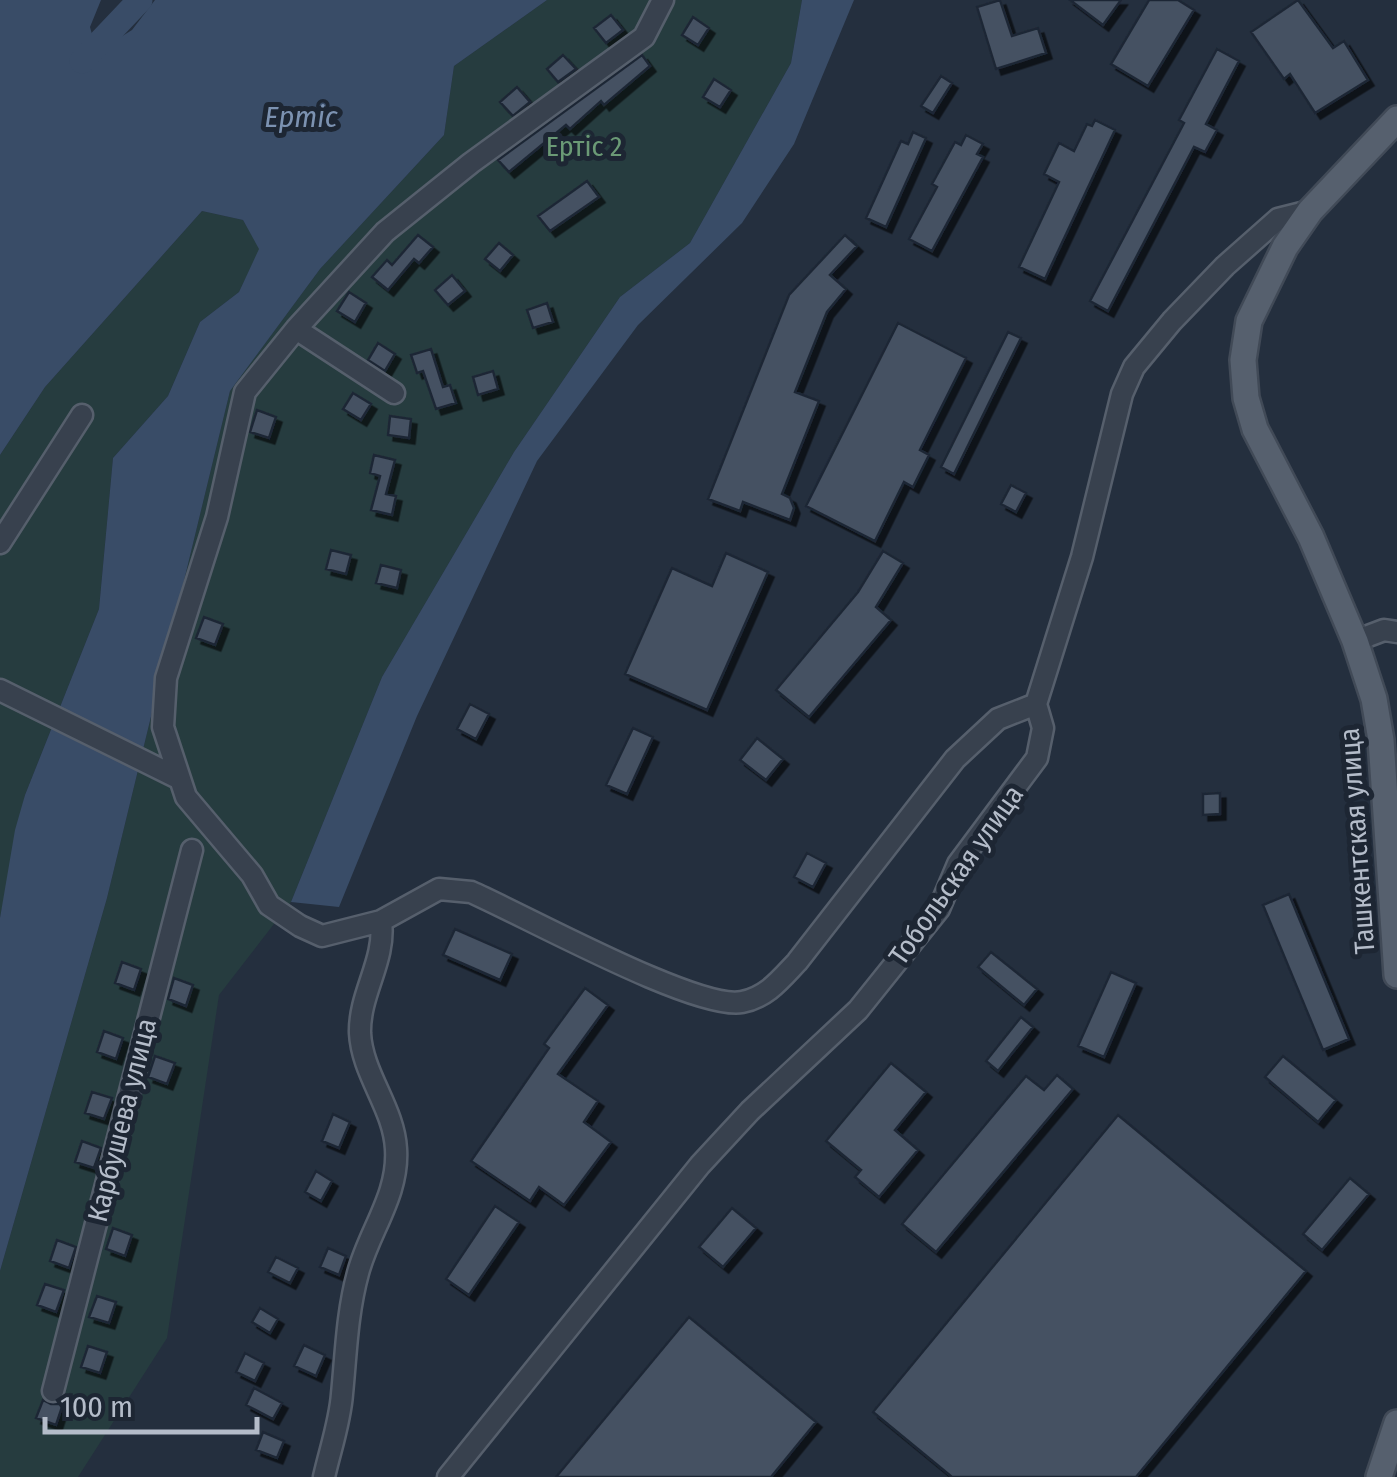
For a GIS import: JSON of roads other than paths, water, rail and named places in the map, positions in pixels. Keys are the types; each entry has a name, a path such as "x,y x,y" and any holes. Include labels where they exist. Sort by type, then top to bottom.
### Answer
{"main road":[{"name":"Ташкентская улица","path":"1397,118 1310,211 1278,260 1249,320 1243,360 1246,398 1255,429 1311,536 1374,699 1381,740 1397,975"},
{"path":"1379,1477 1397,1423"}],"street":[{"path":"663,0 644,36 470,163 385,232 296,328 245,392 217,517 166,678 163,727 186,797 252,875 269,905 322,936 382,921 439,889 472,892 686,993 739,1003 768,993 797,962 955,760 998,718 1036,704"},
{"name":"Тобольская улица","path":"448,1477 700,1164 750,1111 846,1023 939,909 958,864 1037,758 1043,728 1036,704 1082,557 1122,394 1134,367 1172,321 1238,254 1278,219 1310,211"},
{"path":"296,328 394,393"},
{"path":"0,543 82,415"},
{"path":"1355,642 1384,630 1397,632"},
{"path":"0,690 178,778"},
{"name":"Карбушева улица","path":"53,1391 192,850"},
{"path":"324,1477 342,1399 346,1331 358,1270 385,1209 395,1174 396,1147 363,1058 360,1036 360,1010 380,956 382,921"}],"water":[{"name":"Ертіс","path":"0,0 101,0 90,27 93,38 116,40 132,30 155,0 547,0 454,66 444,135 320,269 230,391 107,898 0,1271 0,918 15,830 25,795 99,609 113,458 168,396 200,322 239,292 259,249 243,220 202,211 45,387 0,455"},
{"path":"802,0 854,0 794,144 742,223 638,325 537,461 417,716 339,907 291,902 382,677 514,452 620,297 690,243 791,63"}],"waterway":[{"name":"Ертіс","path":"82,61 140,0"}],"park label":[{"name":"Ертіс 2","path":"584,146"}]}
